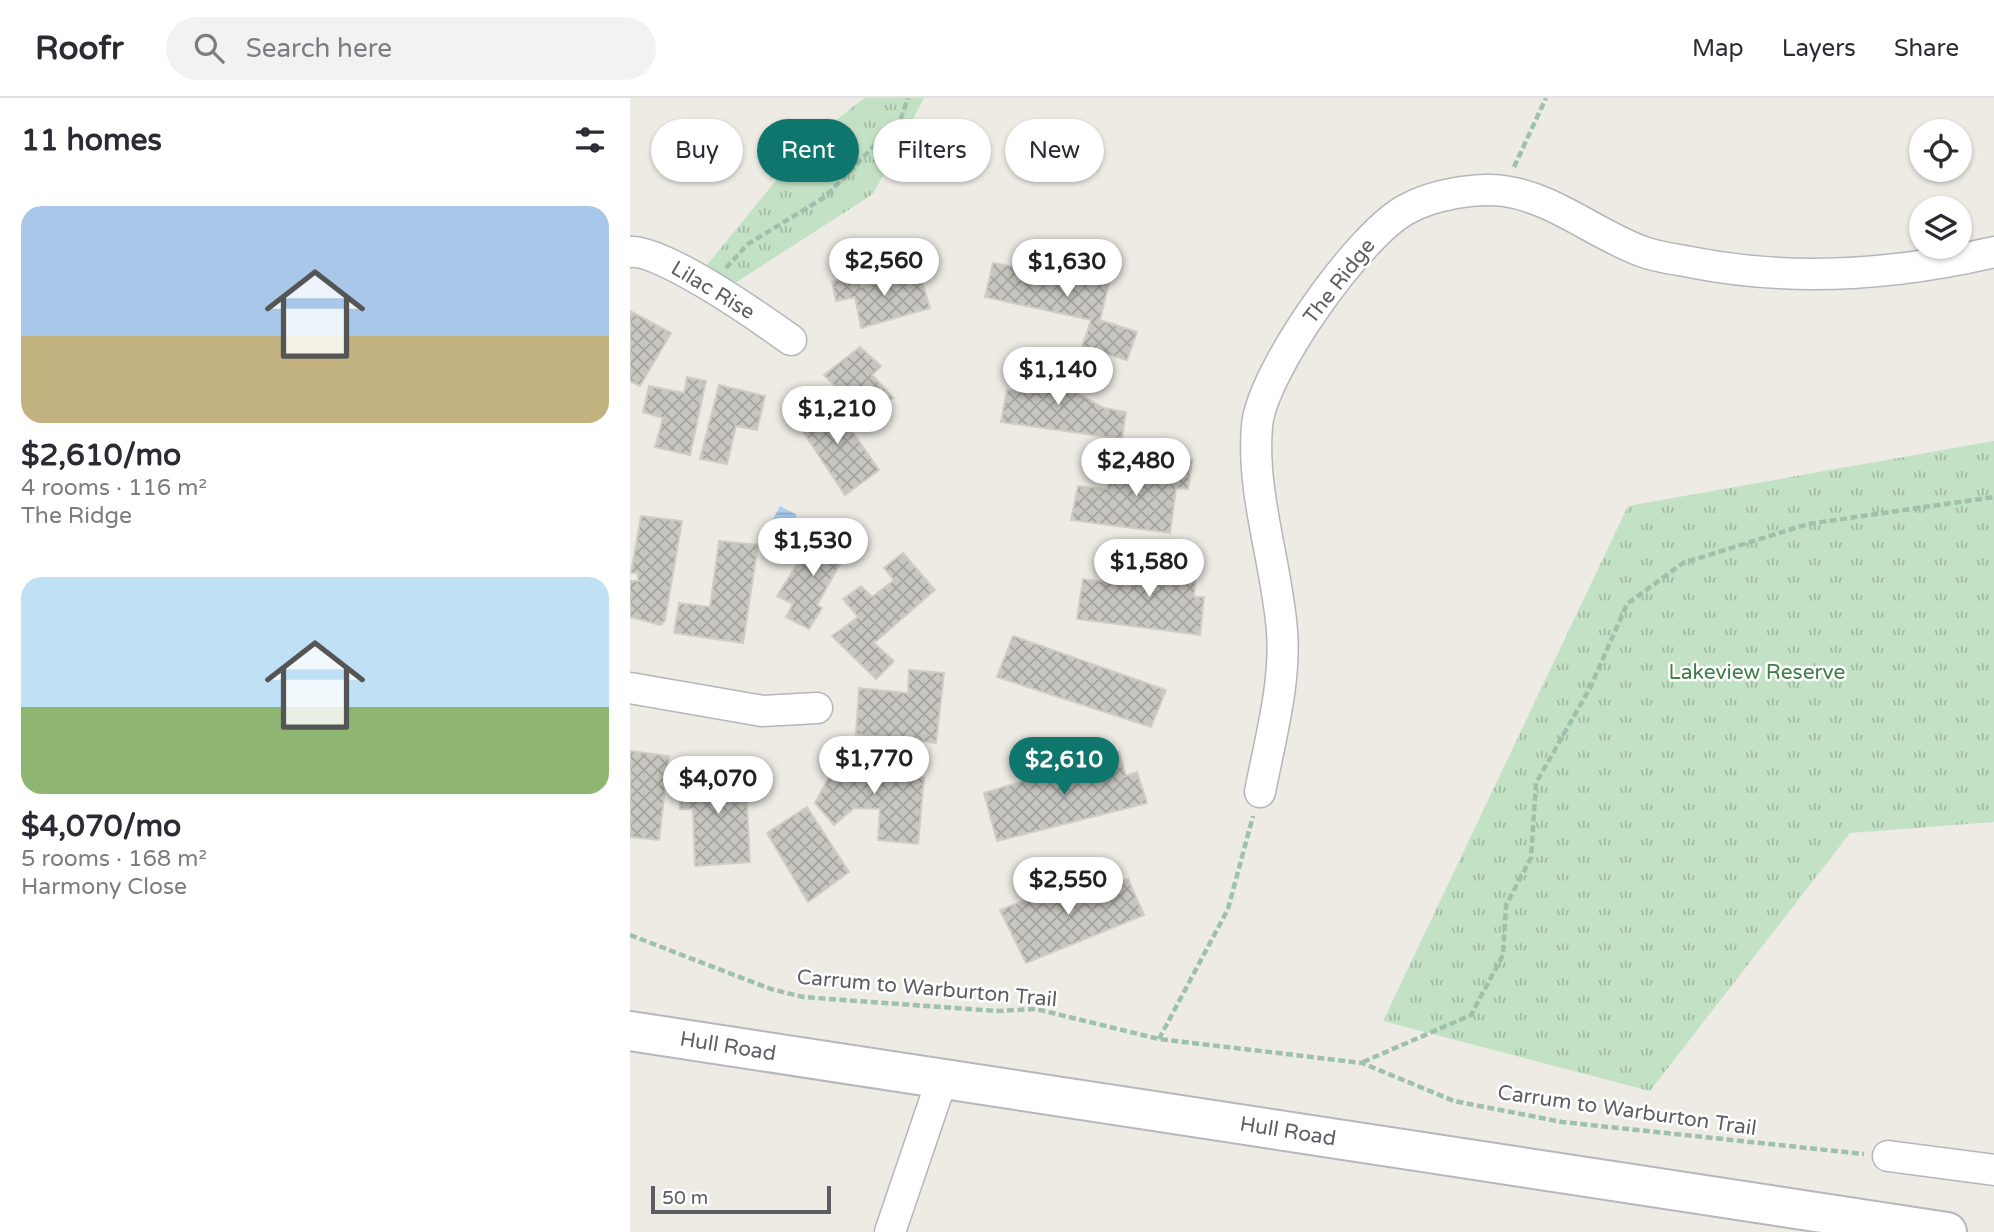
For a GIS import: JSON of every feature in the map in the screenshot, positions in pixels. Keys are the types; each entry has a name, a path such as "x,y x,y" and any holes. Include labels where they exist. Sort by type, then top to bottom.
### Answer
{"main road":[{"name":"Hull Road","path":"630,1031 1947,1232"}],"street":[{"name":"The Ridge","path":"1260,792 1278,698 1283,635 1272,553 1259,488 1257,424 1278,366 1314,308 1366,243 1407,209 1454,193 1504,191 1549,204 1643,253 1720,268 1865,273 1948,263 1994,252"},
{"name":"Lilac Rise","path":"630,252 658,258 751,312 791,341"},
{"path":"630,688 762,711 817,708"},
{"path":"890,1232 942,1079"},
{"path":"1888,1156 1994,1170"}],"path":[{"path":"709,287 748,244 825,197 901,118 908,98"},
{"path":"1504,191 1546,98"},
{"path":"1362,1062 1471,1016 1503,955 1506,905 1531,858 1536,783 1590,688 1627,604 1684,563 1808,524 1994,498"},
{"path":"1158,1039 1228,909 1260,792"},
{"name":"Carrum to Warburton Trail","path":"630,935 771,989 803,997 996,1011 1036,1009 1158,1039 1362,1062 1454,1101 1562,1122 1888,1156"}],"green space":[{"path":"864,98 924,98 913,119 873,119 873,182 879,182 873,194 726,289 698,276 775,182 859,182 859,119 838,119"},
{"name":"Lakeview Reserve","path":"1994,441 1994,822 1850,833 1650,1091 1383,1021 1628,506"}],"water":[{"path":"780,506 797,515 782,539 766,532"}],"building":[{"path":"1082,251 1115,258 1100,320 1137,332 1127,360 1082,347 1091,320 985,297 993,263 1078,278"},
{"path":"919,272 930,308 861,328 855,297 836,301 832,282 857,273 861,287"},
{"path":"630,311 671,333 640,386 630,381"},
{"path":"860,347 881,366 872,375 893,398 869,419 824,375"},
{"path":"1024,364 1050,365 1049,377 1104,408 1126,412 1122,439 1001,422 1007,390 1020,392"},
{"path":"687,377 706,381 690,455 655,447 663,418 643,412 649,386 684,393"},
{"path":"719,385 765,396 757,430 736,426 727,464 700,459"},
{"path":"829,398 879,470 845,495 796,421"},
{"path":"1157,455 1192,460 1188,489 1176,488 1170,533 1071,520 1078,486 1107,489 1110,473 1152,480"},
{"path":"641,516 682,521 665,620 661,625 630,617 630,581 638,581 638,573 631,573"},
{"path":"819,529 850,546 817,605 822,608 809,629 786,617 793,604 777,596"},
{"path":"719,541 758,545 743,643 674,633 679,603 710,607"},
{"path":"1166,549 1198,553 1194,597 1204,597 1200,635 1077,619 1083,579 1130,585 1166,569"},
{"path":"903,553 935,590 874,643 894,661 876,679 832,636 858,617 843,599 861,586 872,597 894,580 884,568"},
{"path":"1013,636 1166,690 1151,727 997,677"},
{"path":"909,670 944,673 936,743 856,734 859,688 908,693"},
{"path":"845,747 872,749 869,775 924,778 918,844 878,840 880,809 854,808 834,825 815,803"},
{"path":"630,751 669,756 659,840 630,837"},
{"path":"1119,752 1126,776 1137,772 1147,803 997,841 984,793"},
{"path":"745,768 750,862 695,866 693,809 680,809 678,776"},
{"path":"807,807 849,872 808,902 767,833"},
{"path":"1080,878 1088,896 1128,879 1144,915 1026,963 1000,910"}]}
